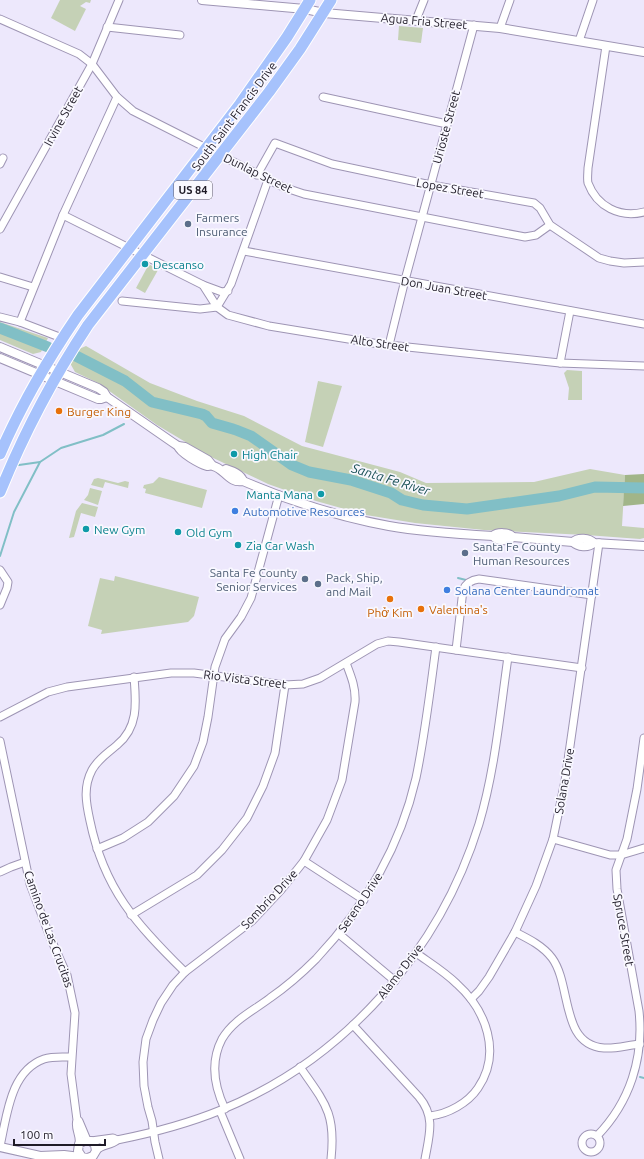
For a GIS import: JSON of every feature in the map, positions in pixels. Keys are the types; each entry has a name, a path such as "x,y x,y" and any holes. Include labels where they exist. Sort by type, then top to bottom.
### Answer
{"highway":[{"name":"South Saint Francis Drive","path":"56,376 88,325 221,155 282,74 324,14 331,0"},
{"name":"South Saint Francis Drive","path":"43,370 62,338 93,294 240,104 279,49 308,4"},
{"name":"US 84","path":"0,453 43,370"},
{"name":"US 84","path":"0,492 14,458 56,376"}],"street":[{"name":"Irvine Street","path":"0,230 92,64 119,0"},
{"name":"Agua Fria Street","path":"202,0 308,4 324,14 416,20 500,28 644,52"},
{"path":"416,20 424,0"},
{"path":"500,28 510,0"},
{"path":"580,41 593,0"},
{"name":"Dunlap Street","path":"0,19 79,54 92,64 117,97 134,111 206,147 257,175 284,187 304,194 525,237 536,235 550,225"},
{"name":"Urioste Street","path":"389,345 405,280 474,25"},
{"path":"107,27 180,35"},
{"path":"606,46 588,168 588,182 595,196 602,205 612,211 622,214 644,212"},
{"path":"20,322 63,215 117,97"},
{"path":"323,97 447,124"},
{"name":"Lopez Street","path":"257,175 275,143 332,164 431,185 534,203 540,208 550,225 599,258 624,263 644,262"},
{"path":"122,301 200,309 217,306 228,291 244,251 268,180"},
{"path":"63,215 204,285 222,292 228,291"},
{"name":"Don Juan Street","path":"244,251 644,324"},
{"path":"0,277 33,287"},
{"path":"204,285 217,306"},
{"name":"Alto Street","path":"217,306 228,315 269,326 389,345 560,363 644,366"},
{"path":"560,363 570,311"},
{"path":"0,317 20,322 62,338"},
{"path":"0,347 98,399 107,398 178,446 180,451 205,465 212,465 237,481 243,481 333,513 388,526 426,531 493,536 497,539 508,540 513,537 573,542 578,545 588,546 597,543 644,546"},
{"path":"0,358 43,370"},
{"path":"0,453 14,458"},
{"path":"96,849 123,838 148,822 174,796 194,766 203,742 215,667 225,639 241,617 251,598 279,495"},
{"name":"Solana Drive","path":"471,999 486,982 515,932 536,886 552,839 562,802 592,595 597,543"},
{"path":"0,570 8,582 0,605"},
{"path":"456,650 463,590 472,580 479,579 592,595"},
{"name":"Rio Vista Street","path":"0,717 48,692 67,687 183,672 285,685 314,681 370,648 388,641 582,668"},
{"name":"Sereno Drive","path":"240,1159 222,1110 214,1067 216,1054 226,1033 236,1022 271,998 297,976 339,934 364,900 390,853 412,794 422,746 436,647"},
{"name":"Alamo Drive","path":"96,1154 99,1147 117,1140 176,1126 222,1110 262,1090 300,1067 324,1050 353,1025 395,980 416,953 448,899 478,825 491,776 508,657"},
{"name":"Sombrio Drive","path":"159,1159 144,1086 146,1039 153,1020 161,1002 185,972 252,921 281,890 304,861 326,820 342,780 351,735 356,696 353,681 346,663"},
{"path":"134,678 136,708 132,725 122,740 98,760 91,772 87,783 87,807 96,849 120,900 156,944 185,972"},
{"path":"131,915 197,875 222,850 247,818 263,786 275,753 285,685"},
{"name":"Spruce Street","path":"597,1136 614,1116 628,1092 638,1064 640,1044 639,1011 617,889 616,870 626,844 637,789 644,738"},
{"name":"Camino de Las Crucitas","path":"0,741 30,884 50,937 67,976 75,1013 71,1057 71,1082 77,1120 75,1123 80,1139 79,1145"},
{"path":"552,839 610,855 621,855 644,848"},
{"path":"304,861 364,900"},
{"path":"0,872 25,862"},
{"path":"515,932 542,947 557,965 562,978 573,1025 583,1040 592,1045 603,1048 640,1044"},
{"path":"339,934 395,980"},
{"path":"416,953 465,991 485,1023 489,1036 490,1058 486,1075 476,1090 465,1101 444,1112 430,1116"},
{"path":"353,1025 426,1106 430,1116 430,1126 425,1159"},
{"path":"64,1155 84,1141 89,1140 95,1145 96,1154 92,1157 85,1158 67,1157 64,1155 40,1156 0,1146 13,1093 24,1072 43,1059 53,1057 71,1057"},
{"path":"300,1067 322,1099 329,1113 333,1134 331,1159"},
{"name":"Camino de Las Crucitas","path":"77,1120 80,1122 89,1140"},
{"name":"Alamo Drive","path":"89,1140 113,1138 117,1140"},
{"path":"79,1145 79,1153 85,1158"}],"green space":[{"path":"60,0 91,0 90,3 86,2 80,6 86,9 75,31 51,18"},
{"path":"399,26 423,28 421,43 398,40"},
{"path":"149,264 158,270 145,293 136,288"},
{"path":"0,322 48,338 41,352 33,354 0,340"},
{"path":"86,346 150,383 197,401 244,416 302,446 400,472 426,483 534,482 590,469 625,475 622,526 644,528 644,538 484,530 415,523 366,515 316,501 268,484 209,456 157,425 98,383 75,372 70,363 79,349"},
{"path":"567,370 582,371 582,400 568,400 569,388 564,373"},
{"path":"318,381 342,386 323,447 305,442"},
{"path":"644,474 644,504 623,506 625,475"},
{"path":"159,477 207,490 202,508 145,493 146,489 143,488 144,485 153,483"},
{"path":"98,478 118,483 125,481 129,482 128,488 105,482 103,488 91,485 94,479"},
{"path":"90,488 102,491 98,505 84,500 88,495"},
{"path":"82,503 98,507 95,517 81,513 74,537 69,538 76,511"},
{"path":"115,576 199,597 194,616 188,622 101,634 102,630 88,626 100,578 114,581"}],"waterway":[{"name":"Santa Fe River","path":"0,328 48,347"},
{"name":"Santa Fe River","path":"76,356 125,381 152,402 202,414 212,423 233,429"},
{"path":"0,556 14,512 40,462 61,448 103,435 124,424"},
{"name":"Santa Fe River","path":"236,430 251,436 292,465 309,472 351,480 391,493 402,500 423,505 467,509 559,496 595,487 644,488"},
{"path":"19,465 40,462"},
{"path":"458,578 466,580"},
{"path":"640,1077 644,1078"}],"place":[{"name":"Farmers Insurance","path":"188,224"},
{"name":"Descanso","path":"145,264"},
{"name":"Burger King","path":"59,411"},
{"name":"High Chair","path":"234,454"},
{"name":"Manta Mana","path":"321,494"},
{"name":"Automotive Resources","path":"235,511"},
{"name":"New Gym","path":"86,529"},
{"name":"Old Gym","path":"178,532"},
{"name":"Zia Car Wash","path":"238,545"},
{"name":"Santa Fe County Human Resources","path":"465,553"},
{"name":"Santa Fe County Senior Services","path":"305,579"},
{"name":"Pack, Ship, and Mail","path":"318,584"},
{"name":"Solana Center Laundromat","path":"447,590"},
{"name":"Phở Kim","path":"390,599"},
{"name":"Valentina's","path":"421,609"}]}
